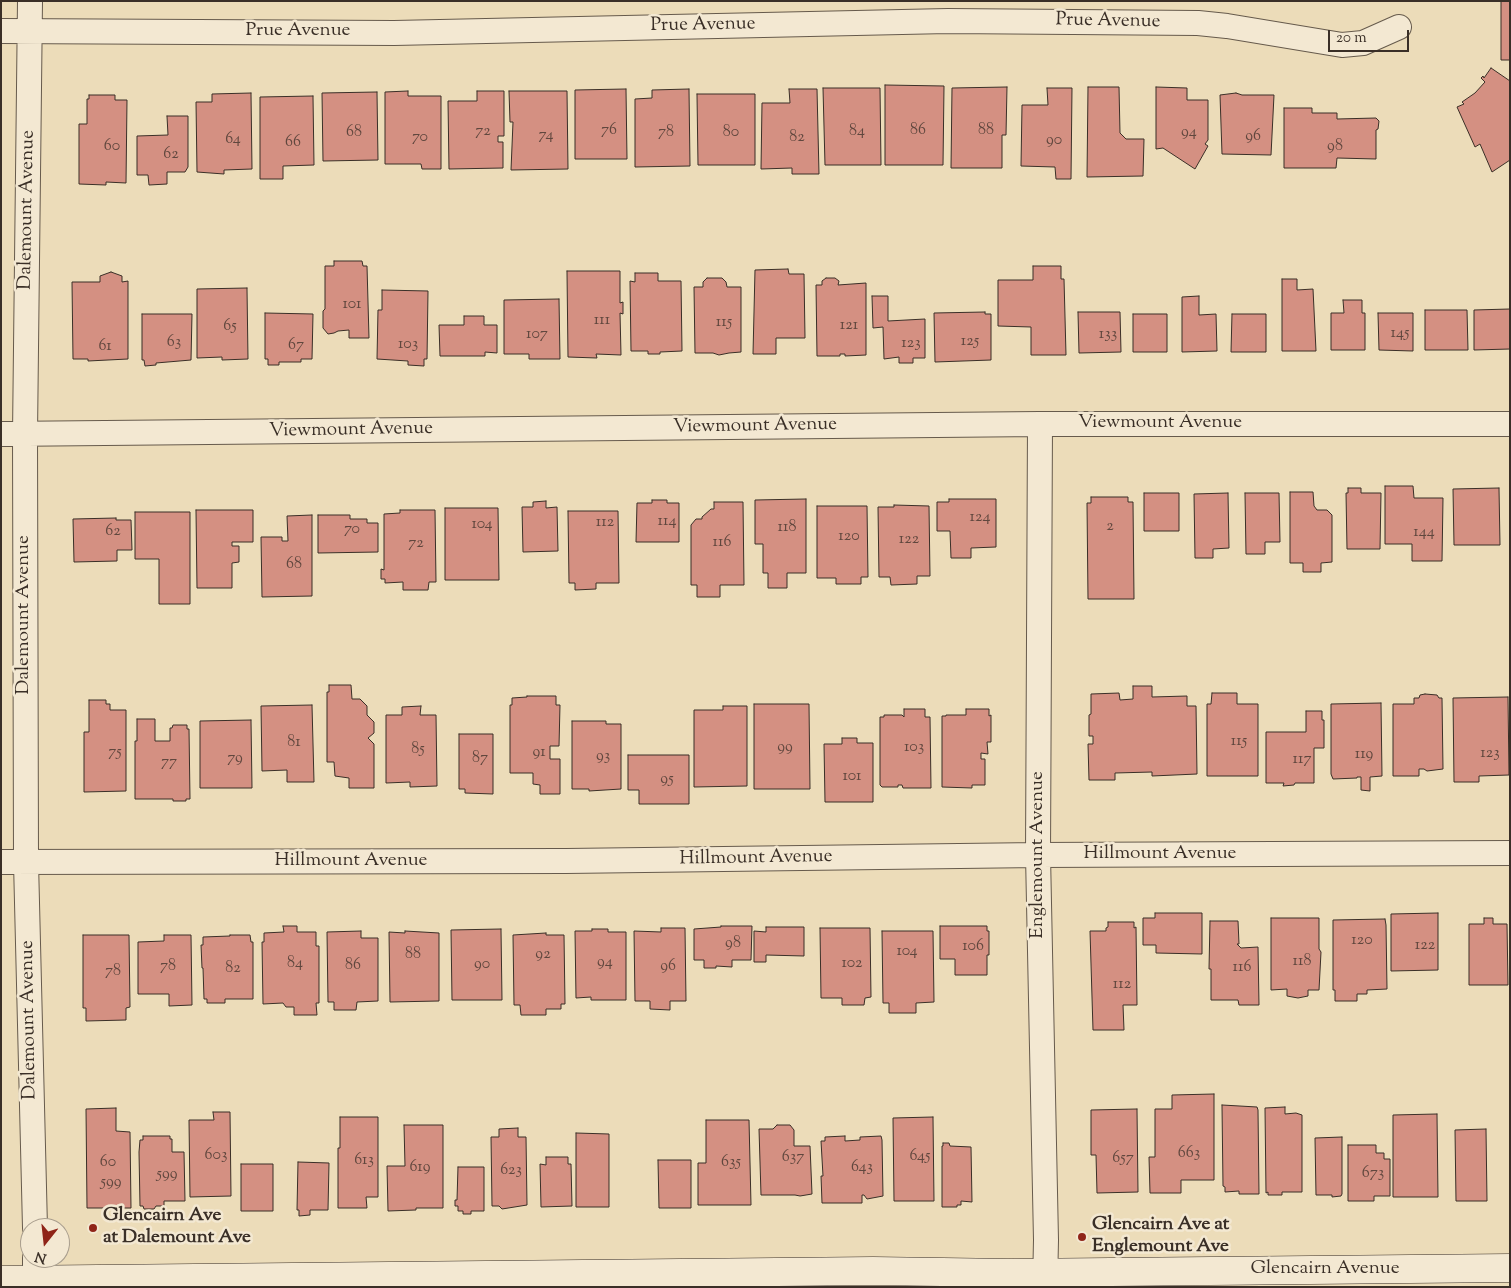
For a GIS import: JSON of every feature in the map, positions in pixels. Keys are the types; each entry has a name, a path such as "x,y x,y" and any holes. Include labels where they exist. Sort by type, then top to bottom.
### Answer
{"street":[{"name":"Dalemount Avenue","path":"30,1 25,434 26,862 35,1218"},
{"name":"Prue Avenue","path":"1,31 394,32 948,21 1198,23 1342,45 1363,43 1399,27"},
{"name":"Viewmount Avenue","path":"1,434 1040,424 1510,424"},
{"name":"Englemount Avenue","path":"1040,424 1038,855 1046,1240 1045,1280"},
{"name":"Hillmount Avenue","path":"1,862 566,861 1038,855 1510,853"},
{"name":"Glencairn Avenue","path":"1,1280 35,1275 873,1270 1045,1280 1510,1268"}],"building":[{"path":"1501,1 1510,1 1510,60 1501,60"},
{"path":"1491,68 1510,81 1510,160 1492,172 1480,144 1475,147 1457,107 1464,104 1462,102 1475,93 1485,82 1481,78 1483,76 1484,78"},
{"path":"885,85 944,86 943,165 885,165"},
{"path":"1007,87 1006,135 1002,135 1002,168 951,168 952,88"},
{"path":"1088,87 1119,87 1120,133 1126,139 1144,139 1143,176 1087,177"},
{"path":"1156,87 1187,88 1187,100 1208,100 1208,140 1205,144 1208,146 1195,169 1163,148 1156,149"},
{"path":"823,88 880,88 881,165 825,165"},
{"path":"1047,88 1072,88 1071,179 1056,179 1055,167 1021,166 1022,105 1048,105"},
{"path":"626,89 627,159 575,159 575,90"},
{"path":"689,89 690,166 635,167 635,99 652,98 652,90"},
{"path":"789,89 817,89 819,174 792,174 792,168 761,169 762,103 790,103"},
{"path":"408,91 408,96 441,96 441,169 422,169 421,164 385,164 385,92"},
{"path":"477,91 504,91 504,136 498,136 498,142 503,142 503,168 449,169 448,101 477,101"},
{"path":"509,91 567,91 568,169 511,170 513,122 510,122"},
{"path":"377,92 378,160 323,161 322,93"},
{"path":"251,93 252,169 224,170 224,174 197,172 196,102 212,102 212,94"},
{"path":"1236,93 1242,95 1274,95 1271,155 1222,154 1220,95"},
{"path":"697,94 755,94 755,165 698,165"},
{"path":"89,95 115,95 115,100 127,100 126,183 106,182 106,185 79,184 79,124 87,124 87,99 89,99"},
{"path":"313,96 314,165 283,166 283,179 260,179 260,97"},
{"path":"1284,108 1312,108 1312,113 1337,113 1337,119 1376,118 1379,121 1378,129 1376,130 1376,159 1337,158 1336,168 1284,168"},
{"path":"167,116 188,116 188,167 185,172 167,172 167,184 149,185 148,175 137,175 137,136 168,135"},
{"path":"334,261 362,261 363,266 367,266 369,338 349,338 349,330 328,334 323,328 325,266 334,266"},
{"path":"1033,266 1061,266 1061,279 1064,279 1066,355 1031,355 1031,327 998,326 998,280 1033,280"},
{"path":"788,269 789,274 804,274 805,338 776,338 776,354 753,354 755,270"},
{"path":"567,271 620,271 620,303 623,302 623,314 620,313 621,355 596,354 597,358 568,357"},
{"path":"111,272 122,276 122,282 128,281 128,359 88,361 88,359 73,359 72,282 100,282 100,276"},
{"path":"635,273 658,273 658,281 681,281 682,351 648,354 648,351 631,351 630,281 635,282"},
{"path":"707,278 722,278 726,282 727,287 741,287 741,352 719,355 695,353 694,287 703,287 703,282"},
{"path":"826,278 835,278 839,281 838,285 866,283 866,355 845,356 845,354 840,354 840,356 817,356 816,285 822,285 822,281"},
{"path":"1282,279 1297,279 1297,290 1313,289 1316,351 1282,351"},
{"path":"247,288 248,359 222,360 222,357 197,358 197,289"},
{"path":"382,290 428,291 427,359 424,359 424,366 408,365 408,361 377,359 378,310 382,310"},
{"path":"872,296 888,296 888,321 925,319 925,358 913,358 913,363 899,363 899,357 884,359 883,327 873,328"},
{"path":"1199,296 1199,315 1216,314 1217,351 1182,352 1182,297"},
{"path":"559,299 560,359 529,359 529,354 504,354 504,300"},
{"path":"1343,300 1362,300 1362,313 1365,313 1365,350 1331,350 1331,313 1344,313"},
{"path":"1510,309 1510,349 1474,350 1474,310"},
{"path":"1425,310 1467,310 1468,350 1425,350"},
{"path":"985,312 985,314 991,314 991,360 935,362 934,313"},
{"path":"1078,312 1120,312 1121,352 1079,353"},
{"path":"265,313 313,314 312,359 268,365 268,359 265,359"},
{"path":"1378,313 1413,313 1413,351 1379,350"},
{"path":"142,314 192,314 191,360 156,363 156,365 145,366 144,360 142,360"},
{"path":"1133,314 1167,314 1167,352 1133,352"},
{"path":"1232,314 1266,314 1266,352 1231,352"},
{"path":"464,316 484,316 484,325 497,325 497,353 485,352 485,356 440,356 439,325 464,325"},
{"path":"1385,486 1413,486 1414,498 1443,498 1442,561 1412,561 1412,544 1385,544"},
{"path":"1348,488 1361,488 1361,493 1381,493 1380,549 1347,549 1346,493 1348,493"},
{"path":"1499,488 1500,545 1454,545 1453,489"},
{"path":"1290,492 1313,492 1314,506 1317,510 1327,510 1332,515 1332,562 1321,563 1321,572 1303,572 1303,563 1290,563"},
{"path":"1144,493 1179,493 1179,531 1144,531"},
{"path":"1228,493 1229,548 1213,549 1213,558 1195,558 1194,494"},
{"path":"1245,493 1279,493 1280,542 1265,542 1265,554 1246,554"},
{"path":"1091,497 1128,497 1128,502 1133,502 1134,599 1088,599 1087,503 1091,503"},
{"path":"806,499 806,573 787,573 787,588 768,588 768,573 763,573 763,544 755,544 755,500"},
{"path":"949,499 996,499 996,547 971,548 971,558 951,558 950,531 937,531 937,502 949,502"},
{"path":"652,500 667,500 667,503 679,503 679,542 636,542 637,503 652,503"},
{"path":"546,501 546,508 557,507 558,551 523,552 522,507 533,507 533,502"},
{"path":"714,502 743,502 744,585 720,585 720,597 697,597 697,585 691,585 691,525 696,519 702,519 711,509 714,509"},
{"path":"894,505 929,506 930,576 917,576 917,584 891,585 890,577 879,577 878,507 894,507"},
{"path":"817,506 867,506 868,577 861,577 861,584 836,584 836,578 817,578"},
{"path":"445,508 498,508 499,580 445,580"},
{"path":"196,510 253,510 253,542 232,542 232,546 239,546 239,562 232,563 232,588 197,588"},
{"path":"400,510 435,510 436,582 429,582 428,590 403,590 403,582 385,583 385,579 381,579 381,569 384,570 384,514 400,513"},
{"path":"568,511 618,511 619,583 596,583 596,589 575,590 575,583 569,583"},
{"path":"135,512 190,512 190,604 159,604 159,559 135,559"},
{"path":"312,515 312,596 262,597 261,537 282,537 282,541 288,541 287,516"},
{"path":"318,515 350,515 350,519 367,519 367,523 378,523 378,552 318,553"},
{"path":"116,518 116,520 131,520 132,550 117,550 117,561 74,562 73,519"},
{"path":"329,685 351,685 352,699 360,699 367,706 367,715 374,722 374,733 368,738 374,744 374,788 349,788 349,778 335,776 334,762 327,762 327,692 329,692"},
{"path":"1133,686 1152,686 1152,697 1187,696 1187,706 1196,706 1197,774 1152,776 1152,772 1115,773 1115,780 1089,780 1088,744 1093,744 1093,736 1089,736 1091,694 1119,693 1120,700 1133,699"},
{"path":"1212,693 1237,693 1237,704 1258,704 1258,776 1207,776 1207,704 1211,704"},
{"path":"1420,695 1437,695 1439,698 1442,698 1443,769 1427,771 1419,769 1419,776 1393,776 1393,704 1414,704 1414,698 1419,698"},
{"path":"556,696 556,705 560,705 559,746 550,746 550,759 560,759 560,794 540,794 540,785 533,784 533,773 510,773 510,705 512,705 512,698"},
{"path":"1508,697 1509,775 1479,776 1479,782 1454,782 1453,698"},
{"path":"89,700 106,700 106,704 110,704 110,710 126,710 126,791 84,792 84,732 89,732"},
{"path":"1381,703 1382,776 1370,777 1370,791 1361,790 1361,777 1333,779 1331,774 1331,704"},
{"path":"754,704 809,704 810,789 754,789"},
{"path":"312,705 314,782 287,782 287,770 262,771 261,706"},
{"path":"421,706 420,715 436,715 437,786 410,787 410,782 386,783 386,715 402,715 402,707"},
{"path":"723,706 747,706 747,786 694,787 694,710 723,710"},
{"path":"904,709 925,709 925,717 930,717 931,788 903,788 902,785 898,785 898,787 882,787 880,785 880,717 884,717 884,715 902,715 904,717"},
{"path":"966,709 989,709 989,716 991,715 991,742 987,742 988,754 981,753 981,759 985,759 985,785 972,785 972,788 942,787 942,716 966,715"},
{"path":"1306,711 1322,711 1322,720 1324,720 1324,748 1314,748 1314,783 1295,783 1294,785 1283,786 1284,783 1266,783 1266,732 1306,732"},
{"path":"137,719 155,719 155,741 170,741 170,728 173,725 187,725 187,729 189,729 190,799 186,799 186,801 173,801 173,799 135,799"},
{"path":"251,720 252,788 200,788 200,721"},
{"path":"572,721 606,721 606,724 621,724 621,789 589,791 589,789 572,789"},
{"path":"459,734 493,734 493,794 465,793 465,789 459,789"},
{"path":"842,738 857,738 857,743 873,743 873,802 825,802 824,744 842,744"},
{"path":"628,755 689,755 689,804 639,804 639,790 628,790"},
{"path":"1155,913 1202,913 1202,954 1156,953 1156,945 1143,945 1143,918 1155,918"},
{"path":"1438,913 1438,970 1391,971 1391,914"},
{"path":"1271,918 1319,918 1319,949 1321,952 1319,990 1308,990 1308,996 1298,998 1287,996 1287,989 1271,990"},
{"path":"1484,918 1493,918 1493,924 1507,924 1508,985 1469,985 1469,924 1484,924"},
{"path":"1385,919 1387,989 1367,990 1367,994 1357,994 1357,1001 1335,1001 1335,990 1333,990 1333,920"},
{"path":"1210,921 1238,921 1239,944 1237,944 1241,948 1258,947 1259,1005 1239,1005 1238,1000 1211,1000 1211,969 1209,969"},
{"path":"1108,922 1134,922 1134,928 1136,927 1137,1005 1123,1005 1124,1030 1093,1030 1090,931 1106,931"},
{"path":"283,926 297,926 297,932 316,932 316,946 319,946 319,1003 316,1003 317,1015 294,1015 294,1007 286,1007 283,1003 263,1004 262,942 264,942 264,933 284,932"},
{"path":"721,926 752,926 751,960 732,960 732,967 716,966 716,968 704,968 704,960 694,960 694,929"},
{"path":"940,926 987,926 987,931 989,931 989,955 987,955 987,975 955,975 955,959 940,959"},
{"path":"766,927 804,927 804,956 766,955 766,962 754,962 754,931 766,932"},
{"path":"661,928 685,928 686,1001 670,1001 670,1010 650,1009 650,1001 635,1001 634,931 661,932"},
{"path":"820,928 870,928 871,997 865,998 864,1005 842,1005 842,998 821,998"},
{"path":"501,929 502,1000 452,1000 451,930"},
{"path":"592,929 608,929 608,932 626,932 626,1000 591,1000 591,997 576,998 575,931 592,931"},
{"path":"361,931 361,938 378,938 378,1001 357,1002 356,1010 334,1010 334,1002 328,1002 327,932"},
{"path":"405,931 439,933 439,1001 390,1002 389,932 405,933"},
{"path":"882,931 933,931 934,1002 916,1003 916,1013 889,1013 889,1003 883,1003"},
{"path":"546,933 546,935 564,935 565,1004 561,1004 561,1009 546,1009 546,1015 521,1015 520,1005 514,1005 513,935"},
{"path":"83,935 129,935 130,1007 126,1008 126,1020 86,1021 86,1008 83,1008"},
{"path":"164,935 191,935 192,1005 169,1006 169,994 138,994 138,942 164,941"},
{"path":"250,935 251,942 253,942 253,999 225,999 225,1003 207,1003 207,999 204,999 202,968 201,945 203,945 203,937"},
{"path":"1214,1094 1214,1180 1181,1180 1181,1193 1150,1193 1149,1157 1155,1157 1155,1109 1172,1109 1172,1095"},
{"path":"1222,1105 1257,1107 1259,1194 1239,1194 1239,1191 1225,1192 1225,1187 1223,1186"},
{"path":"1285,1107 1285,1114 1296,1113 1302,1115 1302,1192 1282,1192 1282,1195 1268,1195 1268,1192 1266,1193 1265,1108"},
{"path":"116,1108 116,1131 130,1132 131,1208 87,1208 86,1109"},
{"path":"1137,1109 1138,1192 1097,1193 1096,1155 1091,1155 1091,1110"},
{"path":"213,1112 230,1112 231,1196 190,1197 189,1120 214,1120"},
{"path":"1437,1114 1438,1197 1393,1197 1393,1115"},
{"path":"340,1117 378,1117 378,1197 366,1197 367,1208 338,1208"},
{"path":"933,1117 934,1201 894,1201 893,1118"},
{"path":"706,1120 749,1120 751,1205 698,1205 698,1163 706,1163"},
{"path":"404,1125 443,1125 443,1208 388,1211 387,1166 405,1166"},
{"path":"777,1125 790,1125 794,1130 794,1146 810,1146 812,1194 800,1196 761,1195 759,1129 773,1129"},
{"path":"518,1128 518,1137 526,1137 527,1205 502,1209 499,1206 492,1206 491,1137 499,1137 499,1129"},
{"path":"1486,1129 1487,1201 1456,1201 1455,1130"},
{"path":"576,1133 609,1134 609,1207 576,1207"},
{"path":"143,1136 170,1136 170,1139 172,1139 172,1152 184,1152 185,1201 164,1201 164,1206 156,1206 154,1209 144,1209 143,1206 140,1206 139,1152 140,1140 143,1140"},
{"path":"845,1136 845,1141 860,1140 860,1137 881,1136 883,1196 867,1199 862,1195 862,1203 822,1203 821,1141 825,1141 825,1137"},
{"path":"1342,1137 1342,1194 1341,1196 1332,1197 1332,1195 1316,1195 1315,1138"},
{"path":"943,1143 949,1143 950,1146 971,1147 972,1202 961,1201 961,1205 957,1205 957,1207 942,1207"},
{"path":"1348,1145 1376,1145 1376,1153 1384,1153 1384,1159 1390,1159 1390,1196 1374,1196 1374,1201 1348,1201"},
{"path":"546,1157 568,1157 568,1164 571,1164 572,1206 541,1207 540,1164 546,1165"},
{"path":"658,1160 691,1160 691,1208 659,1208"},
{"path":"298,1162 329,1163 328,1210 310,1210 310,1215 299,1216 299,1210 297,1210"},
{"path":"241,1164 273,1164 273,1211 241,1211"},
{"path":"458,1167 484,1167 484,1211 471,1211 471,1214 463,1214 463,1211 458,1211 458,1206 455,1206 455,1200 457,1200"}],"place":[{"name":"Glencairn Ave at Dalemount Ave","path":"93,1228"},
{"name":"Glencairn Ave at Englemount Ave","path":"1082,1237"}]}
